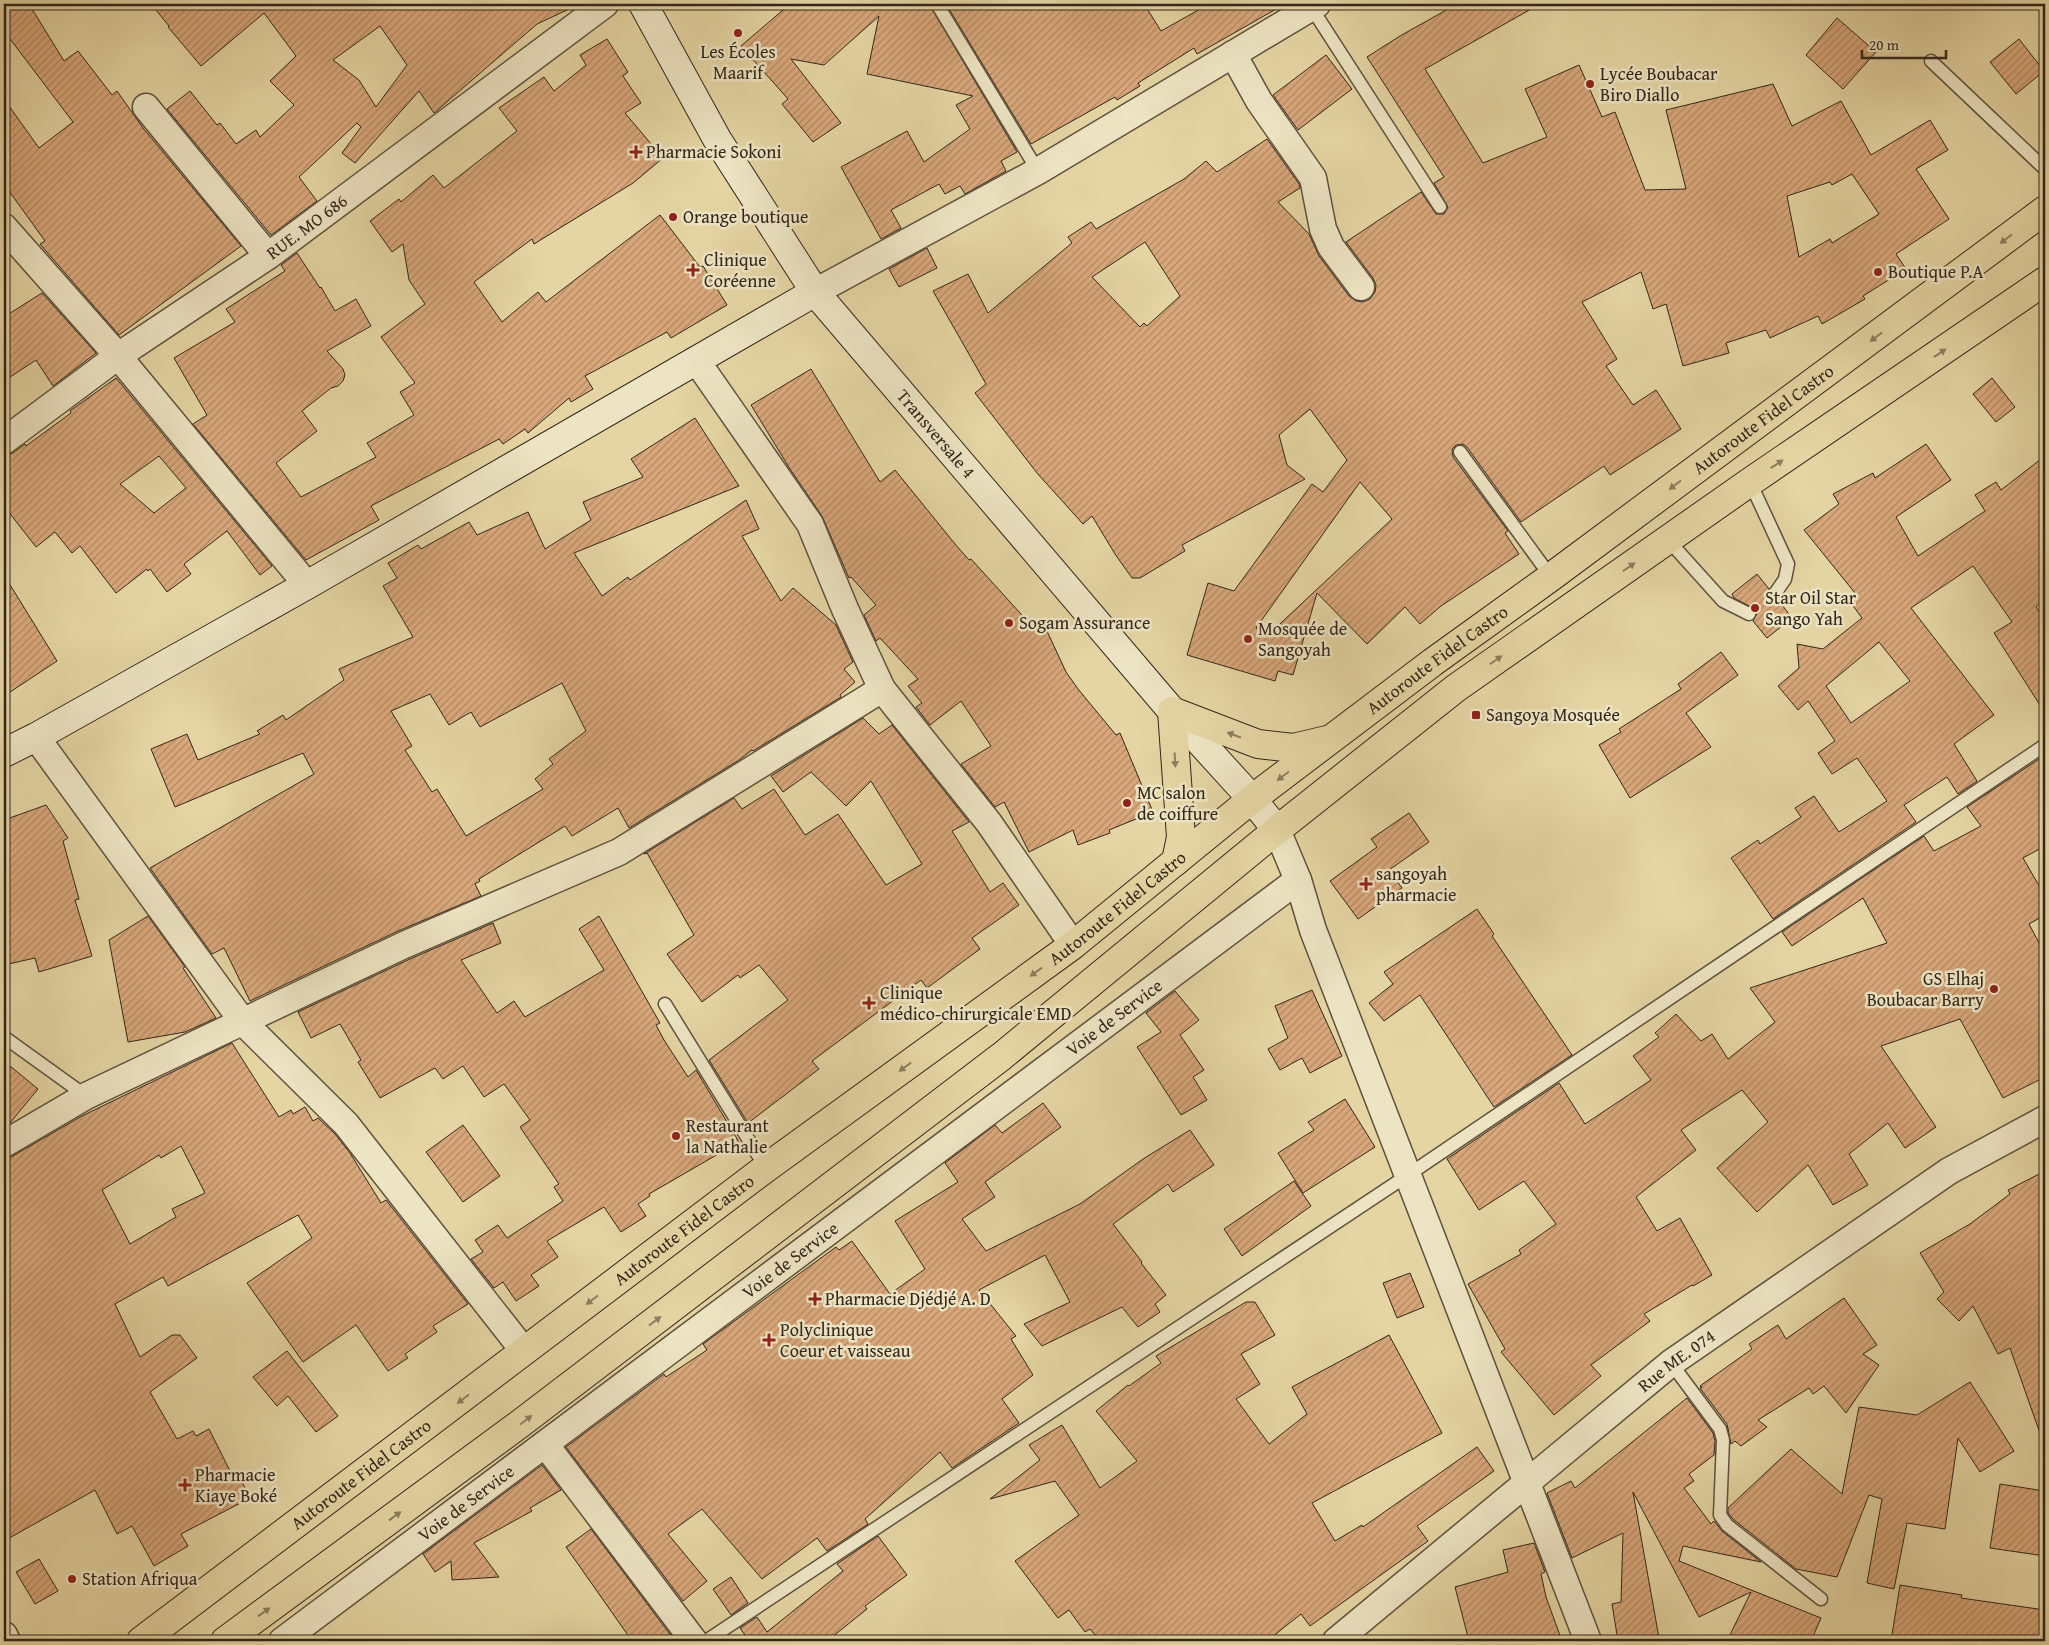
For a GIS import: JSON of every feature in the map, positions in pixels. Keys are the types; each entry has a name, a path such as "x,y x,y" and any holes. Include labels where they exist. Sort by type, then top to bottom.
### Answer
{"highway":[{"name":"Autoroute Fidel Castro","path":"141,1641 766,1168 1073,945 1252,799 1434,662 2045,210"},
{"name":"Autoroute Fidel Castro","path":"225,1641 528,1419 1002,1056 1277,830 1456,688 1750,482 2045,281"},
{"path":"1176,861 1181,837 1172,712 1258,744 1293,748 1333,739"}],"main road":[{"name":"Transversale 4","path":"643,4 717,139 816,292 1172,712 1252,799 1277,830"},
{"path":"14,743 308,585 816,292"}],"street":[{"name":"RUE. MO 686","path":"4,441 118,356 268,256 605,4"},
{"path":"816,292 1038,171 1314,6"},
{"path":"1233,54 1259,101 1313,178 1323,229 1331,247 1361,287"},
{"path":"146,107 268,256"},
{"path":"4,227 118,356 308,585"},
{"path":"696,360 810,524 845,609 882,689 989,823 1073,945"},
{"path":"4,1144 86,1096 404,945 619,852 882,689"},
{"path":"14,743 243,1022 346,1124 524,1352"},
{"path":"1277,830 1298,880 1313,930 1588,1641"},
{"name":"Voie de Service","path":"282,1641 1298,880"},
{"path":"1002,1056 1023,1085"},
{"name":"Rue ME. 074","path":"1336,1641 1671,1363 1949,1171 2045,1119"},
{"path":"828,1190 848,1217"},
{"path":"545,1444 694,1641"},
{"path":"364,1539 382,1566"},
{"path":"4,1635 7,1641"}],"lane":[{"path":"937,4 1038,171"},
{"path":"1314,6 1440,207"},
{"path":"1931,61 2045,169"},
{"path":"1460,452 1550,577"},
{"path":"1750,482 1788,564 1785,579 1774,595"},
{"path":"1668,540 1723,601 1749,614"},
{"path":"706,1641 1408,1175 2045,745"},
{"path":"665,1004 766,1168"},
{"path":"4,1037 86,1096"},
{"path":"1671,1363 1720,1429 1723,1440 1720,1515 1726,1526 1821,1599"}],"building":[{"path":"4,4 29,4 64,61 78,51 112,95 117,91 143,128 241,246 119,335 40,244 45,241 4,184 4,99 39,148 73,122 4,31"},
{"path":"151,4 580,4 537,24 434,113 419,91 355,163 342,153 361,127 357,123 299,177 317,201 271,235 167,109 190,91 217,125 220,123 236,144 256,130 260,137 294,105 270,81 296,56 264,13 201,66","holes":["380,26 407,65 376,107 359,80 333,60"]},
{"path":"790,4 929,4 1017,152 1001,161 1006,171 965,194 960,186 945,194 939,184 891,210 901,228 881,239 841,167 907,131 924,162 970,129 956,105 973,96 867,74 879,16 824,65 791,59 841,123 813,142 782,104 788,99 741,46"},
{"path":"946,4 1144,4 1161,31 1209,4 1285,4 1197,54 1194,48 1138,83 1140,86 1117,100 1115,97 1031,144"},
{"path":"1457,4 1540,4 1425,69 1483,163 1547,137 1525,89 1579,65 1602,117 1615,112 1645,190 1686,189 1666,110 1773,84 1792,126 1841,101 1871,155 1930,120 1948,150 1916,169 1949,219 1896,254 1906,269 1863,296 1865,299 1822,324 1818,316 1770,338 1766,330 1726,343 1729,353 1683,366 1666,304 1653,309 1641,272 1582,302 1617,359 1606,366 1633,405 1656,390 1681,429 1610,475 1604,466 1521,522 1467,447 1463,444 1456,445 1452,449 1453,457 1508,531 1505,533 1519,554 1441,606 1420,624 1405,607 1367,644 1317,593 1293,675 1278,671 1275,681 1187,655 1208,583 1234,591 1312,484 1323,492 1347,460 1310,409 1279,435 1287,465 1305,479 1182,545 1185,551 1140,578 1132,578 1092,516 1083,524 1037,473 975,393 986,384 933,291 968,274 988,313 1072,243 1068,237 1091,222 1096,229 1184,179 1206,161 1217,172 1267,139 1300,188 1278,202 1309,234 1319,256 1349,296 1356,301 1363,302 1370,299 1375,292 1376,285 1373,278 1346,242 1421,192 1436,214 1444,214 1448,207 1434,183 1444,177 1367,57","holes":["1852,174 1879,214 1832,243 1830,239 1799,257 1787,196 1830,182 1832,185","1145,242 1180,296 1147,326 1144,323 1140,327 1092,277","1360,482 1392,519 1266,637 1256,628"]},
{"path":"1837,18 1876,52 1843,89 1806,55"},
{"path":"607,39 628,72 623,76 641,103 625,113 663,158 633,183 534,244 532,239 474,282 502,322 538,292 546,302 660,215 700,267 703,266 727,305 671,338 667,332 585,376 593,389 571,402 569,398 528,433 525,429 503,444 499,439 371,506 379,520 306,560 193,424 207,415 174,358 235,322 226,309 285,271 281,265 297,253 335,311 356,299 371,326 327,351 343,369 345,375 343,381 302,411 317,431 276,463 301,497 376,457 367,443 414,415 400,392 415,383 381,337 425,304 409,280 403,244 392,252 370,221 399,199 401,202 433,175 444,188 517,131 499,108 544,77 554,91 586,65 580,55"},
{"path":"2019,39 2044,71 2016,94 1990,62"},
{"path":"1326,55 1352,89 1298,130 1273,95"},
{"path":"927,248 937,268 899,287 889,269"},
{"path":"42,293 96,353 53,386 36,360 4,381 4,317"},
{"path":"811,369 880,482 895,470 969,560 971,559 1040,635 1046,629 1066,672 1078,689 1116,735 1120,733 1153,812 1109,830 1110,833 1078,845 1073,830 1029,852 1004,802 995,807 961,764 991,746 961,701 930,725 916,707 922,703 908,686 918,679 880,638 876,641 864,615 876,605 851,577 849,578 822,516 790,469 751,405"},
{"path":"116,378 272,566 260,575 227,531 184,564 191,574 167,592 150,569 148,571 147,569 116,593 80,546 72,553 55,532 36,547 4,506 4,456 13,453 25,444 26,446 71,413 70,411","holes":["159,456 186,488 154,513 120,484"]},
{"path":"1992,378 2015,407 1996,422 1973,394"},
{"path":"695,418 739,486 574,553 602,596 628,577 630,580 746,500 759,529 742,536 781,601 793,588 836,625 853,662 844,669 855,682 840,695 841,697 752,750 629,828 618,808 572,836 565,826 479,879 480,881 475,884 481,896 398,931 250,1001 224,948 212,954 150,868 314,774 303,753 175,807 151,749 187,734 198,760 260,734 257,731 283,715 286,720 344,680 339,669 413,637 383,586 397,578 388,563 418,545 421,549 469,522 477,535 528,512 545,549 591,520 583,502 643,477 631,459","holes":["562,683 586,731 549,759 553,764 535,779 543,789 466,836 437,789 432,792 405,750 412,746 391,711 430,694 449,725 471,712 480,727"]},
{"path":"1926,444 1951,480 1896,517 1918,556 1985,511 1975,495 1996,482 2001,490 2045,456 2045,599 2036,607 2045,621 2045,713 1994,633 2012,622 1973,566 1911,608 1994,715 1954,744 1977,781 1958,794 1947,777 1904,805 1916,822 1773,919 1731,858 1758,840 1760,844 1801,817 1795,808 1814,796 1839,832 1887,801 1857,758 1832,774 1818,753 1835,741 1808,701 1798,710 1778,686 1799,668 1797,644 1823,649 1862,618 1848,599 1855,593 1804,530 1839,504 1833,494 1873,473 1875,478","holes":["1879,642 1910,681 1851,723 1826,686"]},
{"path":"1757,574 1769,589 1766,594 1767,599 1773,603 1779,601 1792,618 1767,638 1753,621 1757,614 1755,609 1734,598 1732,594"},
{"path":"4,575 57,661 4,696"},
{"path":"1721,652 1738,675 1686,713 1711,747 1630,798 1599,745 1621,732 1619,729 1681,689 1678,684"},
{"path":"863,718 879,734 892,725 969,822 952,831 990,892 1003,883 1019,905 972,938 980,949 927,988 921,980 812,1061 819,1069 748,1123 709,1060 788,1000 759,965 740,978 738,975 702,1002 667,954 694,935 647,853 644,854 734,798 742,809 774,789 805,835 838,814 886,885 922,864 871,781 846,806 811,772 783,792 771,776"},
{"path":"2045,755 2045,846 2023,858 2045,896 2045,915 2029,924 2045,954 2045,1077 2003,1098 1960,1019 1881,1046 1936,1127 1905,1148 1888,1123 1849,1154 1868,1185 1833,1205 1808,1165 1757,1212 1717,1168 1768,1122 1742,1090 1681,1130 1696,1150 1636,1197 1657,1231 1680,1218 1712,1275 1644,1314 1650,1321 1591,1365 1601,1376 1554,1415 1501,1352 1505,1349 1468,1284 1521,1254 1519,1250 1556,1224 1524,1181 1479,1210 1447,1159 1559,1083 1585,1124 1651,1080 1633,1056 1659,1037 1655,1033 1676,1014 1701,1041 1712,1034 1728,1059 1775,1022 1750,988 1887,943 1863,898 1792,946 1782,932 1924,836 1934,851 1981,826 1967,807"},
{"path":"46,805 68,838 63,841 79,899 75,900 92,956 39,972 35,958 4,965 4,820"},
{"name":"sangoyah pharmacie","path":"1409,813 1429,842 1389,870 1402,888 1358,919 1330,881 1377,847 1371,839"},
{"path":"1477,909 1494,934 1492,936 1572,1055 1494,1107 1420,995 1384,1021 1369,1003 1393,984 1384,972"},
{"path":"148,916 185,967 183,968 216,1018 185,1032 128,1042 109,940"},
{"path":"599,916 660,1023 656,1025 664,1040 688,1077 696,1070 739,1142 649,1194 650,1196 638,1204 646,1216 621,1232 604,1207 547,1241 558,1257 531,1275 539,1286 516,1301 503,1282 494,1288 471,1259 483,1252 475,1240 498,1225 507,1238 563,1201 554,1187 559,1184 520,1127 530,1120 504,1084 484,1097 463,1066 443,1079 435,1068 380,1098 358,1062 361,1060 340,1024 311,1038 298,1012 410,959 493,923 501,943 461,960 497,1013 514,1001 525,1017 604,970 579,929"},
{"path":"1312,990 1342,1056 1310,1073 1302,1058 1280,1070 1268,1049 1288,1038 1275,1006"},
{"path":"1175,991 1199,1020 1180,1035 1204,1070 1193,1077 1207,1100 1181,1115 1137,1047 1161,1032 1146,1013"},
{"path":"232,1043 279,1117 291,1110 293,1114 305,1107 313,1121 318,1118 335,1134 350,1153 381,1203 386,1200 468,1304 433,1326 437,1332 405,1354 408,1358 388,1371 356,1325 303,1362 247,1283 312,1238 298,1215 168,1286 163,1277 115,1304 140,1357 172,1335 180,1335 197,1358 150,1392 177,1439 193,1431 196,1436 209,1429 233,1477 238,1474 250,1498 181,1534 188,1546 154,1566 132,1526 117,1534 95,1490 4,1541 4,1161 82,1116","holes":["181,1146 205,1193 172,1209 176,1217 130,1244 102,1190 159,1155 161,1158"]},
{"path":"4,1061 38,1089 10,1123 4,1127"},
{"path":"1345,1099 1375,1147 1303,1193 1278,1153 1314,1130 1308,1122"},
{"path":"1043,1103 1061,1127 985,1182 995,1197 962,1219 986,1251 1080,1204 1143,1159 1190,1130 1214,1165 1173,1192 1168,1184 1113,1224 1166,1295 1155,1304 1160,1312 1138,1327 1122,1307 1042,1346 1024,1324 1070,1302 1045,1255 979,1290 1016,1336 1011,1339 1033,1375 1002,1399 1019,1423 952,1468 940,1452 865,1519 868,1524 827,1551 817,1538 762,1579 702,1509 668,1534 707,1581 683,1601 566,1447 664,1374 666,1377 707,1350 703,1344 836,1247 839,1250 852,1241 890,1294 925,1269 895,1221 958,1182 945,1163 995,1125 1002,1133"},
{"path":"463,1125 500,1176 463,1202 426,1152"},
{"path":"2045,1171 2045,1439 2042,1439 2010,1348 1998,1354 1973,1306 1959,1321 1937,1299 1944,1292 1920,1253 1970,1224 2010,1194 2008,1190"},
{"path":"1294,1181 1311,1206 1242,1256 1224,1229"},
{"path":"1410,1273 1424,1307 1397,1318 1383,1283"},
{"path":"1844,1298 1877,1345 1863,1354 1879,1365 1846,1413 1824,1386 1813,1394 1809,1388 1758,1420 1767,1427 1741,1446 1735,1441 1731,1444 1727,1424 1700,1386 1752,1349 1749,1344 1778,1325 1786,1339"},
{"path":"1246,1302 1255,1302 1275,1335 1241,1354 1260,1384 1236,1399 1269,1444 1307,1414 1292,1387 1389,1335 1442,1433 1312,1503 1335,1541 1362,1525 1363,1527 1477,1447 1494,1471 1417,1526 1428,1541 1310,1626 1301,1614 1267,1641 1100,1641 1090,1629 1085,1632 1069,1610 1058,1618 1015,1561 1079,1515 1055,1481 990,1499 1040,1460 1029,1445 1062,1425 1100,1488 1137,1461 1096,1411 1128,1385 1161,1363 1156,1356"},
{"path":"287,1351 338,1416 316,1432 288,1396 277,1406 253,1377"},
{"path":"1970,1382 2014,1451 1980,1472 1958,1438 1945,1529 1907,1523 1894,1589 1867,1583 1882,1499 1869,1495 1837,1577 1796,1569 1728,1513 1728,1508 1791,1449 1842,1494 1859,1407 1917,1415"},
{"path":"1687,1398 1713,1433 1715,1441 1714,1455 1689,1474 1694,1481 1684,1488 1711,1524 1714,1521 1722,1531 1761,1562 1683,1546 1679,1561 1821,1618 1811,1641 1727,1641 1751,1592 1699,1617 1633,1492 1659,1638 1639,1641 1618,1641 1612,1604 1621,1602 1623,1533 1572,1558 1547,1493 1571,1481 1575,1488"},
{"path":"542,1465 561,1490 530,1508 532,1511 474,1543 499,1577 452,1580 451,1561 435,1572 423,1554"},
{"path":"2000,1484 2038,1490 2045,1501 2045,1556 1990,1548"},
{"path":"591,1529 675,1641 632,1641 566,1547"},
{"path":"878,1536 907,1575 865,1606 867,1609 827,1641 749,1641 740,1628 757,1617 767,1632 843,1571 837,1564"},
{"path":"1534,1543 1545,1572 1541,1574 1546,1597 1562,1641 1469,1641 1455,1587 1508,1572 1503,1550"},
{"path":"39,1559 58,1591 35,1604 16,1572"},
{"path":"731,1577 748,1603 731,1615 713,1589"},
{"path":"1900,1585 1962,1595 1961,1598 2045,1610 2045,1641 1891,1641"}],"place":[{"name":"Les Écoles Maarif","path":"738,33"},
{"name":"Lycée Boubacar Biro Diallo","path":"1590,84"},
{"name":"Pharmacie Sokoni","path":"636,152"},
{"name":"Orange boutique","path":"673,217"},
{"name":"Clinique Coréenne","path":"693,270"},
{"name":"Boutique P.A","path":"1878,272"},
{"name":"Star Oil Star Sango Yah","path":"1755,608"},
{"name":"Sogam Assurance","path":"1009,623"},
{"name":"Mosquée de Sangoyah","path":"1248,639"},
{"name":"Sangoya Mosquée","path":"1476,715"},
{"name":"MC salon de coiffure","path":"1127,803"},
{"name":"sangoyah pharmacie","path":"1366,884"},
{"name":"GS Elhaj Boubacar Barry","path":"1994,989"},
{"name":"Clinique médico-chirurgicale EMD","path":"869,1003"},
{"name":"Restaurant la Nathalie","path":"676,1136"},
{"name":"Pharmacie Djédjé A. D","path":"815,1299"},
{"name":"Polyclinique Coeur et vaisseau","path":"769,1340"},
{"name":"Pharmacie Kiaye Boké","path":"185,1485"},
{"name":"Station Afriqua","path":"72,1579"}]}
